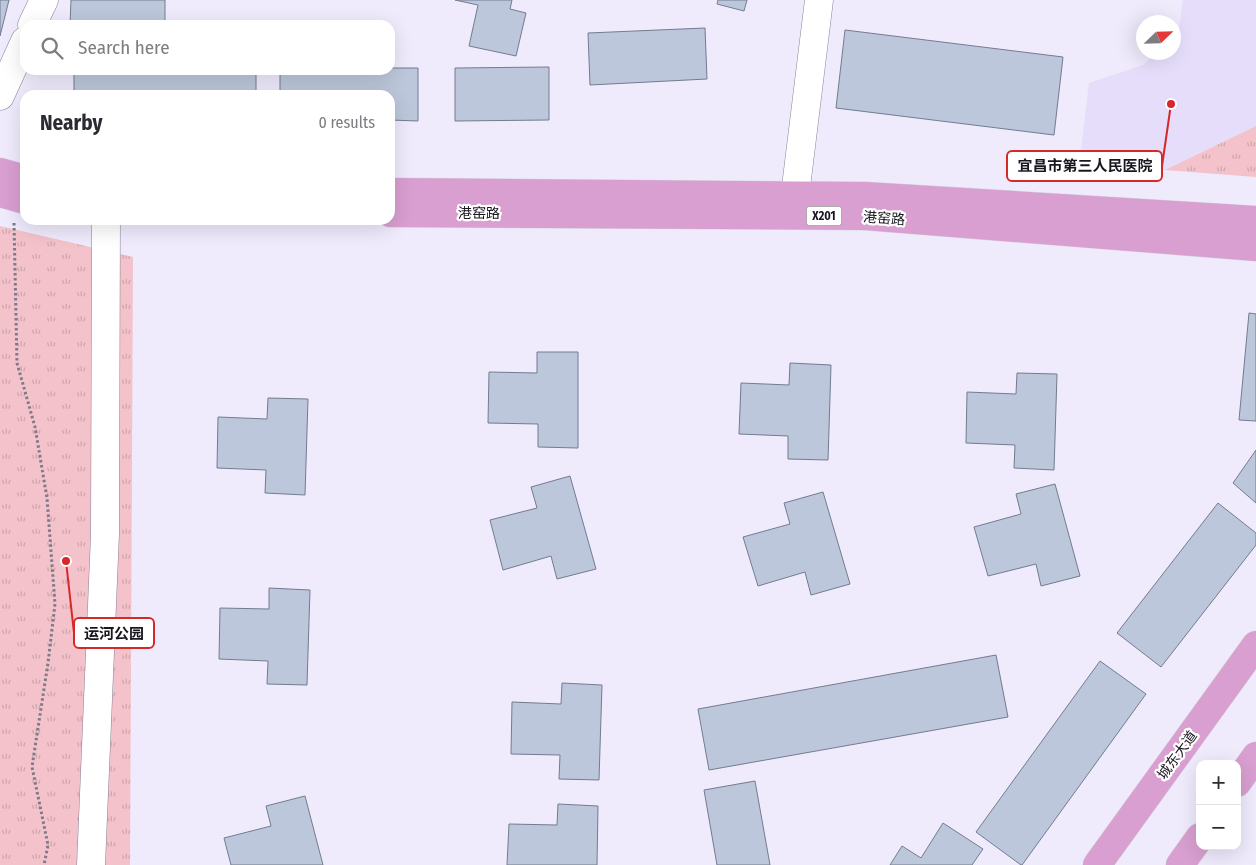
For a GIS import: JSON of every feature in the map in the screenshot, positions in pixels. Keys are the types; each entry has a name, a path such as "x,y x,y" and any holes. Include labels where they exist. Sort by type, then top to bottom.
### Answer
{"main road":[{"path":"0,172 16,192"},
{"name":"港窑路","path":"395,192 875,196 1256,220"},
{"name":"港窑路","path":"395,212 865,216 1256,246"},
{"name":"城东大道","path":"1097,865 1256,645"},
{"path":"1241,777 1256,756"},
{"path":"1180,865 1196,843"}],"street":[{"path":"34,20 44,0"},
{"path":"795,195 819,0"},
{"path":"0,96 20,52"},
{"path":"91,865 105,534 106,225"}],"path":[{"path":"16,192 17,363 35,427 47,498 56,604 32,768 48,845 44,865"}],"shaded area":[{"path":"1183,0 1256,0 1256,126 1165,170 1079,167 1089,83 1143,65 1148,60 1181,60"}],"green space":[{"path":"1256,126 1256,177 1165,170"},
{"path":"0,226 133,257 130,865 0,865"}],"building":[{"path":"0,0 9,0 0,36"},
{"path":"71,0 165,0 165,20 70,20"},
{"path":"455,0 512,0 510,9 526,13 516,56 469,46 478,5"},
{"path":"718,0 747,0 744,11 717,4"},
{"path":"705,28 707,79 590,85 588,33"},
{"path":"845,30 1063,57 1054,135 836,108"},
{"path":"549,67 549,120 455,121 455,68"},
{"path":"395,68 418,68 418,121 395,120 395,90 280,90 280,75 395,75"},
{"path":"74,75 256,75 256,90 74,90"},
{"path":"1249,313 1256,314 1256,421 1239,420"},
{"path":"537,352 578,352 578,448 538,447 538,424 488,423 489,372 537,373"},
{"path":"790,363 831,365 828,460 788,459 788,436 739,434 741,383 789,385"},
{"path":"1017,373 1057,374 1054,470 1014,468 1015,445 966,443 967,392 1016,394"},
{"path":"268,398 308,399 305,495 265,493 266,470 217,468 218,417 267,419"},
{"path":"1256,450 1256,503 1233,483"},
{"path":"570,476 596,569 557,579 551,556 503,570 490,520 537,508 531,487"},
{"path":"1055,484 1080,576 1041,586 1036,564 988,576 974,527 1021,514 1016,494"},
{"path":"823,492 850,584 811,595 805,572 758,586 743,537 790,524 784,503"},
{"path":"1218,503 1256,533 1256,545 1161,667 1117,633"},
{"path":"269,588 310,590 307,685 267,684 268,661 219,659 220,608 269,609"},
{"path":"996,655 1008,717 709,770 698,709"},
{"path":"1100,661 1146,694 1021,865 976,832"},
{"path":"562,683 602,685 599,780 559,779 560,755 511,754 512,702 561,704"},
{"path":"755,781 770,865 717,865 704,790"},
{"path":"305,796 323,865 231,865 224,838 271,826 266,806"},
{"path":"558,804 598,806 597,865 507,865 509,824 557,825"},
{"path":"943,823 983,849 972,865 890,865 902,846 921,858"}],"place":[{"name":"宜昌市第三人民医院","path":"1171,104"},
{"name":"运河公园","path":"66,561"}]}
